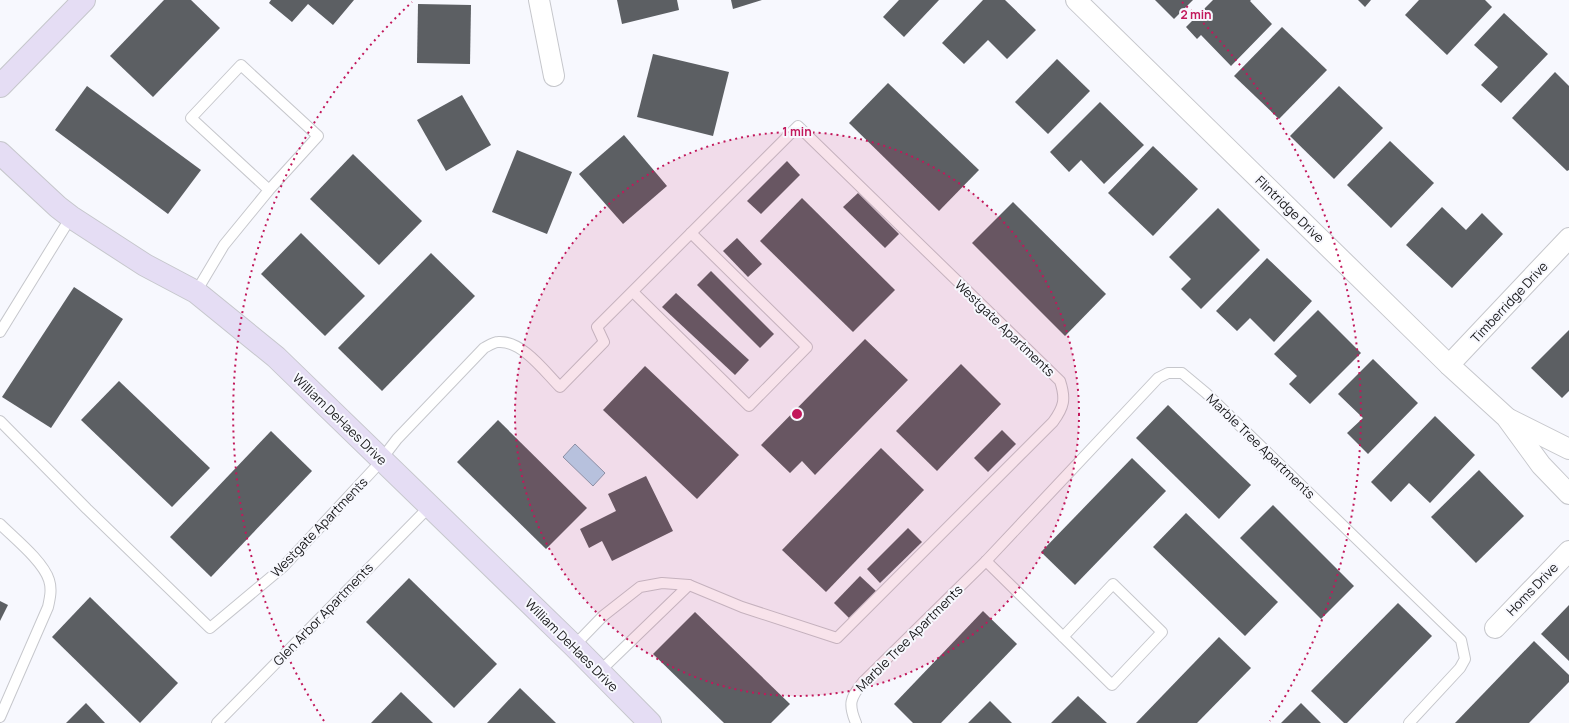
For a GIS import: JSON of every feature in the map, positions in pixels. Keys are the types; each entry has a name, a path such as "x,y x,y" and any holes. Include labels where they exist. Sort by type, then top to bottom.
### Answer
{"street":[{"path":"0,86 84,0"},
{"path":"539,0 554,76"},
{"name":"Flintridge Drive","path":"1076,0 1449,365 1506,417 1541,465 1569,494"},
{"name":"William DeHaes Drive","path":"0,153 58,207 71,217 145,265 196,292 276,357 574,646 650,723"},
{"name":"Timberridge Drive","path":"1449,365 1569,238"},
{"name":"Flintridge Drive","path":"1506,417 1569,449"},
{"name":"Homs Drive","path":"1495,628 1569,551"}],"lane":[{"path":"196,292 224,245 269,190 318,136 241,65 191,118 269,190"},
{"name":"Westgate Apartments","path":"0,421 87,509 210,628 282,567 382,460 397,439 467,364 484,348 498,342 512,344 528,354 560,387 604,342 597,327 798,126 1060,381 1064,395 1061,411 1053,422 837,638 742,607 689,585 662,583 640,587 603,616 574,646"},
{"path":"0,332 71,217"},
{"path":"633,292 749,406 807,347 691,233"},
{"name":"Marble Tree Apartments","path":"856,723 851,711 851,700 859,687 986,560 1158,378 1168,373 1182,373 1206,392 1461,640 1465,659 1460,668 1409,723"},
{"name":"Glen Arbor Apartments","path":"217,723 430,506"},
{"path":"0,524 41,566 49,579 50,592 48,607 0,717"},
{"path":"986,560 1062,637 1112,685 1162,632 1113,584 1062,637"},
{"path":"599,672 689,585"}],"water":[{"path":"575,444 605,473 593,486 563,457"}],"building":[{"path":"164,0 191,0 220,28 153,97 110,56"},
{"path":"271,0 354,0 333,25 308,4 292,22 269,3"},
{"path":"617,0 677,0 679,10 622,24"},
{"path":"731,0 762,0 733,9"},
{"path":"899,0 939,0 904,37 883,17"},
{"path":"983,0 1005,0 1036,30 1007,59 988,40 964,64 942,43"},
{"path":"1155,0 1193,0 1174,19"},
{"path":"1213,0 1251,0 1250,1 1272,24 1231,66 1201,35 1197,39 1186,27"},
{"path":"1358,0 1371,0 1365,7"},
{"path":"1419,0 1485,0 1492,7 1447,55 1405,15"},
{"path":"418,4 471,5 470,64 417,63"},
{"path":"1504,13 1548,54 1501,103 1481,85 1498,67 1474,45"},
{"path":"1282,27 1327,70 1279,119 1234,76"},
{"path":"653,54 729,72 713,136 637,117"},
{"path":"1057,59 1090,91 1048,134 1015,102"},
{"path":"1555,72 1569,86 1569,170 1567,171 1512,118"},
{"path":"888,83 979,170 939,211 849,123"},
{"path":"87,86 201,170 168,214 55,130"},
{"path":"1339,86 1383,128 1334,179 1290,136"},
{"path":"462,95 491,145 446,171 417,120"},
{"path":"1100,102 1144,145 1104,184 1081,160 1069,172 1050,152"},
{"path":"624,135 667,186 623,224 579,174"},
{"path":"1390,141 1434,183 1391,228 1347,185"},
{"path":"1153,146 1198,189 1153,236 1108,193"},
{"path":"517,150 572,172 547,234 492,212"},
{"path":"353,154 422,221 379,265 310,199"},
{"path":"787,161 800,175 761,214 747,201"},
{"path":"858,193 899,234 885,248 843,207"},
{"path":"802,198 895,290 853,332 760,241"},
{"path":"1013,202 1106,294 1065,336 972,243"},
{"path":"1442,207 1466,230 1482,213 1503,234 1452,288 1406,245"},
{"path":"1218,208 1260,250 1201,309 1181,289 1191,279 1169,257"},
{"path":"301,233 365,296 325,336 261,274"},
{"path":"737,238 762,264 748,277 723,251"},
{"path":"431,253 475,296 382,391 338,348"},
{"path":"1267,258 1312,301 1274,342 1250,318 1237,331 1216,311"},
{"path":"711,271 774,334 760,348 697,285"},
{"path":"74,287 123,319 51,428 2,397"},
{"path":"676,293 749,360 735,375 662,307"},
{"path":"1318,310 1361,353 1310,404 1289,384 1297,376 1274,354"},
{"path":"1569,330 1569,391 1562,398 1531,368"},
{"path":"865,339 908,380 815,475 802,461 790,473 761,445"},
{"path":"1373,359 1418,403 1368,454 1347,433 1363,418 1338,394"},
{"path":"961,364 1001,404 937,471 896,431"},
{"path":"645,366 739,455 697,499 603,410"},
{"path":"119,381 210,468 172,507 81,420"},
{"path":"1168,405 1251,485 1219,519 1136,438"},
{"path":"1435,416 1475,455 1430,503 1409,483 1391,502 1371,482"},
{"path":"498,420 587,508 546,549 457,462"},
{"path":"1002,430 1016,444 988,472 974,458"},
{"path":"271,431 312,471 211,577 170,537"},
{"path":"881,448 924,490 826,592 782,550"},
{"path":"1132,458 1166,491 1075,585 1041,552"},
{"path":"1479,470 1524,516 1476,563 1431,517"},
{"path":"646,476 673,531 612,561 602,541 589,548 580,529 616,511 608,494"},
{"path":"1273,505 1354,586 1321,619 1240,538"},
{"path":"1186,513 1278,602 1245,636 1153,547"},
{"path":"908,528 922,542 880,583 867,569"},
{"path":"860,576 876,591 849,618 834,603"},
{"path":"409,578 497,664 454,708 366,622"},
{"path":"90,597 178,683 140,723 52,637"},
{"path":"0,601 8,605 0,621"},
{"path":"1398,603 1432,636 1347,723 1344,723 1311,691"},
{"path":"1569,605 1569,661 1541,634"},
{"path":"983,611 1017,644 941,723 913,723 894,704"},
{"path":"695,612 790,704 771,723 724,723 653,654"},
{"path":"1219,637 1251,668 1197,723 1136,723"},
{"path":"1534,641 1569,675 1569,682 1529,723 1455,723"},
{"path":"520,688 556,723 487,723"},
{"path":"401,692 433,723 371,723"},
{"path":"1078,696 1107,723 1051,723"},
{"path":"990,701 1012,723 968,723"},
{"path":"86,703 105,723 66,723"},
{"path":"1301,703 1321,723 1281,723"}]}
